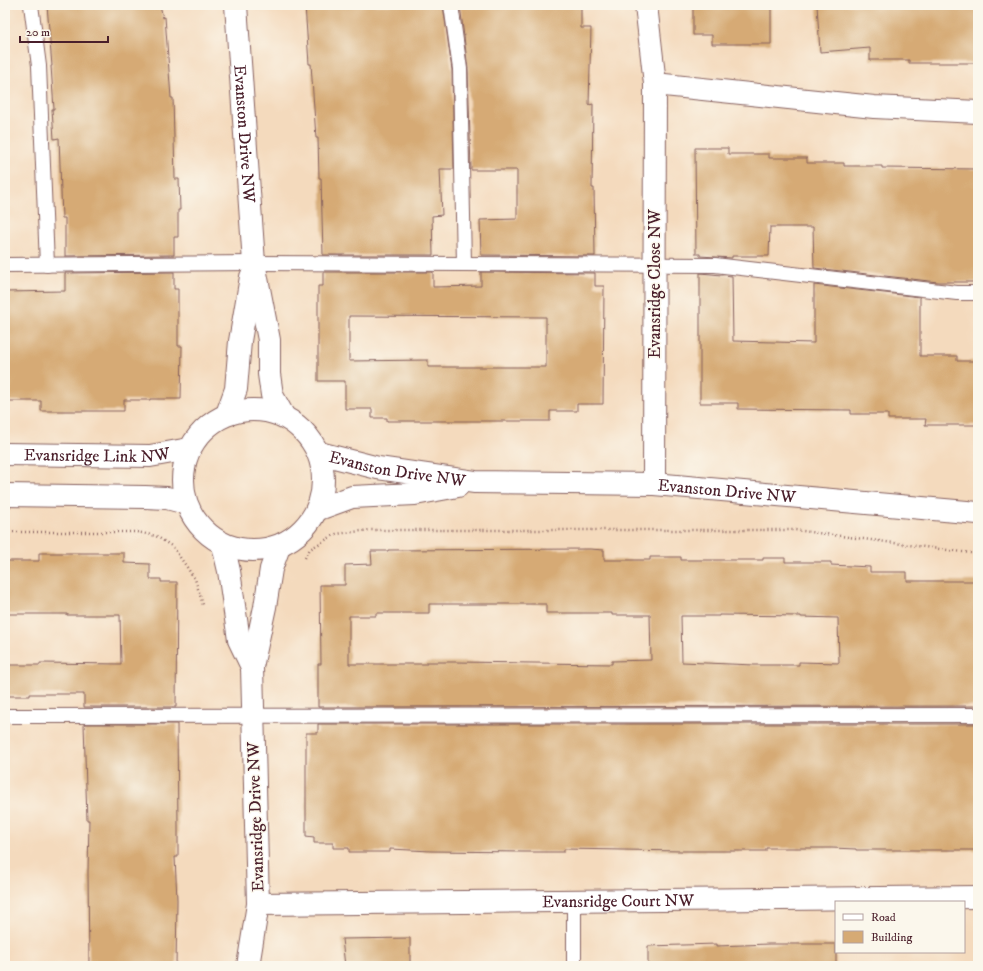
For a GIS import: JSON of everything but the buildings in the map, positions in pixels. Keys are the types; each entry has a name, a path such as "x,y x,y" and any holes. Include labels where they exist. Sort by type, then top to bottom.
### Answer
{"street":[{"name":"Evanston Drive NW","path":"236,5 254,263 269,340 269,374 272,395 283,416"},
{"name":"Evansridge Close NW","path":"646,5 655,84 654,484"},
{"path":"655,84 874,107 978,112"},
{"name":"Evanston Drive NW","path":"226,414 236,389 240,341 254,263"},
{"path":"255,409 283,416 305,431 319,453 325,481 319,509 303,532 279,546 251,551 223,544 200,528 186,503 182,476 189,449 205,428 226,414 255,409"},
{"name":"Evansridge Link NW","path":"5,454 150,456 189,449"},
{"name":"Evanston Drive NW","path":"319,453 378,468 476,482 654,484 978,513"},
{"name":"Evanston Drive NW","path":"319,509 352,497 415,494 476,482"},
{"path":"5,495 145,497 167,498 186,503"},
{"name":"Evansridge Drive NW","path":"223,544 229,571 238,640 252,667"},
{"name":"Evansridge Drive NW","path":"248,966 258,904 252,715 252,667 265,607 271,569 279,546"},
{"name":"Evansridge Court NW","path":"258,904 978,897"}],"lane":[{"path":"31,5 39,66 47,265"},
{"path":"451,5 460,69 464,264"},
{"path":"5,265 254,263 715,265 950,292 978,293"},
{"path":"5,716 978,715"},
{"path":"574,901 574,966"}],"path":[{"path":"303,561 310,549 336,534 370,530 794,530 978,554"},
{"path":"5,532 137,532 156,536 173,546 195,579 202,605"}]}
